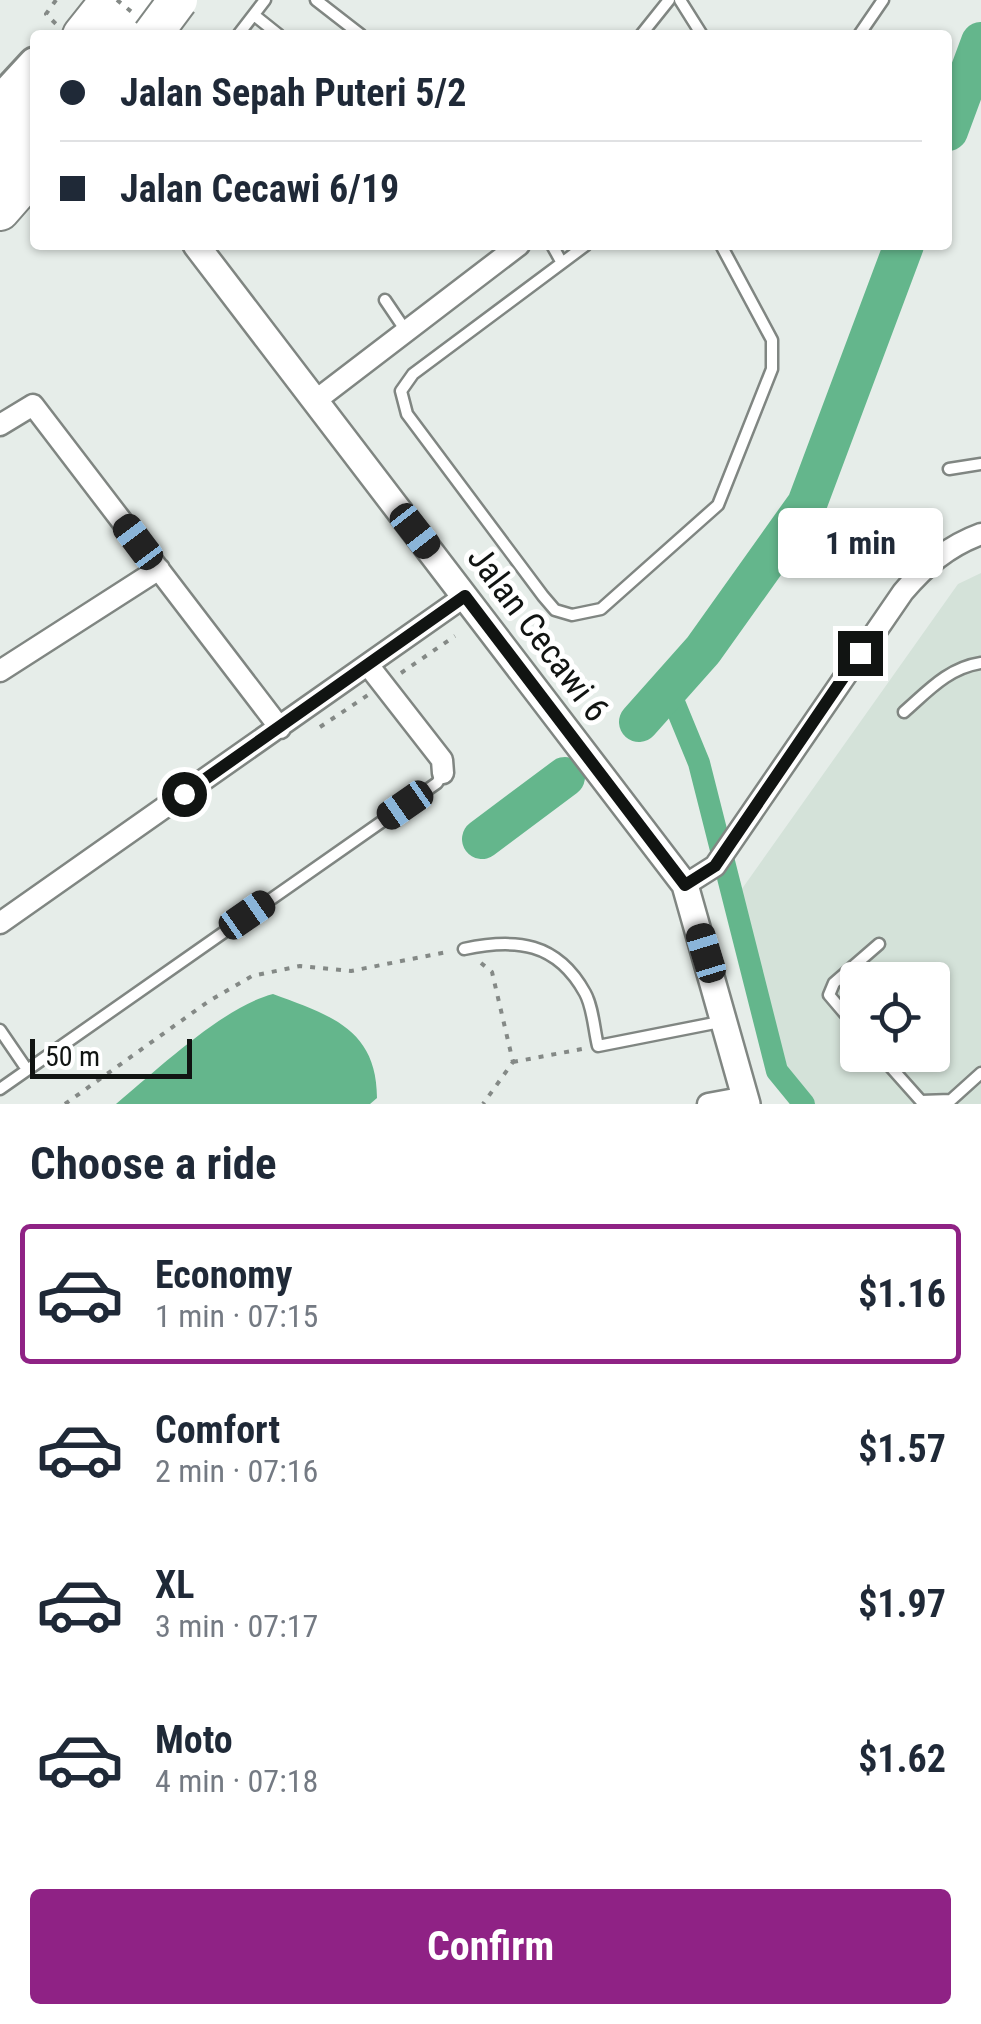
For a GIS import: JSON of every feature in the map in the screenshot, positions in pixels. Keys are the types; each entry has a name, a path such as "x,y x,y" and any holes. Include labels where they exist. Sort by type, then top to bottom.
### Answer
{"highway":[{"path":"96,26 178,0"},
{"path":"0,211 9,161 30,105"}],"main road":[{"path":"91,0 96,26 142,0"},
{"path":"0,102 30,69"},
{"path":"9,161 30,133"}],"street":[{"name":"Jalan Cecawi 6","path":"200,250 685,885 747,1100"},
{"path":"315,401 512,250"},
{"path":"0,425 33,405 280,728"},
{"path":"685,885 720,858 902,592 926,566 960,542 981,534"},
{"path":"0,672 159,570"},
{"path":"0,923 465,596"},
{"path":"368,666 442,760 442,773"},
{"path":"708,1104 747,1100"}],"lane":[{"path":"242,30 265,0"},
{"path":"316,0 355,30"},
{"path":"646,30 669,0"},
{"path":"680,0 699,30"},
{"path":"862,30 884,0"},
{"path":"254,14 273,30"},
{"path":"555,250 562,263"},
{"path":"579,250 413,374 402,390 407,414 555,610 572,615 601,609 718,506 772,370 772,340 723,250"},
{"path":"384,300 406,331"},
{"path":"949,469 981,464"},
{"path":"904,712 948,674 981,663"},
{"path":"0,1089 437,783 442,773"},
{"path":"464,948 520,942 556,956 587,994 598,1046 726,1021"},
{"path":"858,962 879,944"},
{"path":"840,978 830,995 840,1007"},
{"path":"0,1030 26,1068"},
{"path":"895,1072 921,1101 951,1100 981,1074"}],"path":[{"path":"65,1104 209,1001 252,976 300,966 351,971 464,948 492,972 513,1062"},
{"path":"483,1104 513,1062 598,1046"}],"shaded area":[{"path":"981,573 981,1104 813,1104 788,1070 739,893 958,584"},
{"path":"273,994 331,1018 359,1040 375,1075 377,1098 370,1104 116,1104 212,1026"}],"waterway":[{"path":"952,120 981,42"},
{"path":"639,722 703,650 807,504 902,250"},
{"path":"669,690 699,763 777,1071 804,1104"},
{"path":"482,839 565,777"}],"route":[{"path":"184,794 465,596 685,885 715,866 860,653"}]}
